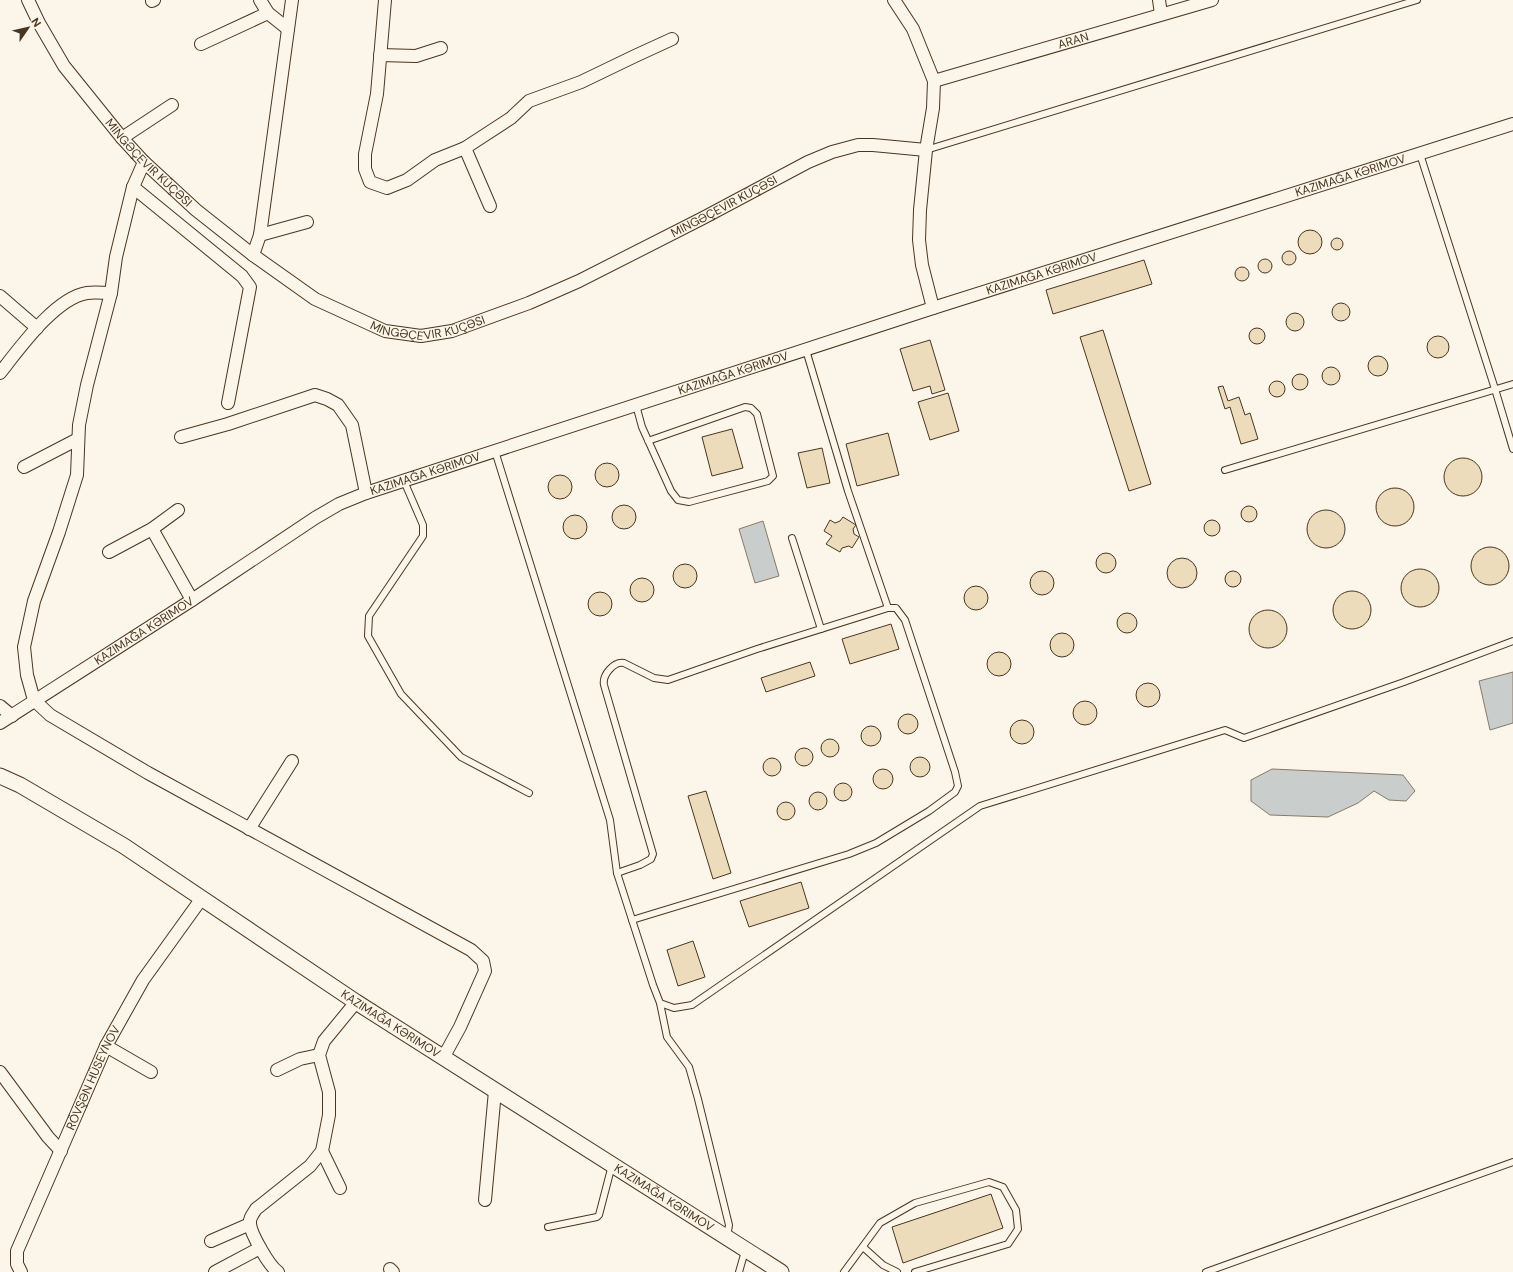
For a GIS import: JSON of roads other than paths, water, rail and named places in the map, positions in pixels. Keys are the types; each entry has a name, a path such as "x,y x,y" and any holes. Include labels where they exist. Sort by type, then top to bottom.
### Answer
{"street":[{"name":"MINGƏÇEVIR KÜÇƏSI","path":"28,0 38,23 64,66 122,138 144,162 196,210 253,255 315,299 385,331 421,336 452,331 529,303 579,281 710,215 808,162 832,152 858,145 926,150"},
{"path":"260,0 268,14 288,29"},
{"path":"253,255 260,235 292,0"},
{"path":"385,0 376,94 365,154 365,169 370,182 387,188 407,180 435,160 465,148 511,118 529,101 581,82 672,40"},
{"path":"895,0 913,29 934,81 933,108 926,150 920,210 919,240 922,265 933,308"},
{"path":"1159,0 1161,14"},
{"name":"ARAN","path":"934,81 1212,0"},
{"path":"201,44 268,14"},
{"path":"380,55 416,56 441,48"},
{"path":"122,138 172,105"},
{"path":"0,723 192,600 315,518 339,504 366,493 933,308 1513,124"},
{"path":"465,148 490,206"},
{"path":"144,162 133,187 116,257 111,293 87,385 79,425 77,475 59,532 34,601 24,647 27,675 34,700 50,716 148,773 471,950 482,961 485,971 460,1027 443,1058"},
{"path":"133,187 242,276 250,287 228,403"},
{"path":"260,235 307,222"},
{"path":"0,373 37,328 72,298 86,293 111,293"},
{"path":"0,296 37,328"},
{"path":"181,437 228,424 315,395 338,405 352,425 366,493"},
{"path":"24,467 78,439"},
{"path":"109,552 152,529 178,510"},
{"path":"152,529 192,600"},
{"path":"0,706 12,716"},
{"path":"249,829 292,761"},
{"path":"0,776 20,784 124,846 356,1002 781,1272"},
{"name":"RÖVŞƏN HÜSEYNOV","path":"21,1272 17,1264 17,1250 106,1046 144,980 202,898"},
{"path":"278,1272 273,1269 260,1248 250,1224 250,1218 256,1209 310,1166 322,1151 329,1115 329,1092 319,1055 324,1040 356,1002"},
{"path":"106,1046 151,1072"},
{"path":"277,1070 300,1059 319,1055"},
{"path":"0,1072 48,1137 61,1151"},
{"path":"485,1200 495,1091"},
{"path":"322,1151 340,1188"},
{"path":"212,1241 250,1224"},
{"path":"215,1272 260,1248"}],"lane":[{"path":"926,150 1417,0"},
{"path":"1420,154 1496,389 1513,449"},
{"path":"806,350 848,491 888,608"},
{"path":"1225,470 1513,384"},
{"path":"636,405 642,427 648,441 671,491 678,500 689,502 768,481 773,476 757,414 751,408 745,407 648,441"},
{"path":"495,451 610,820 617,873 660,1003 667,1037 689,1067 729,1225 727,1238"},
{"path":"404,481 423,525 423,536 369,616 368,636 401,694 461,757 529,792"},
{"path":"792,538 821,629"},
{"path":"617,873 640,865 651,859 653,854 603,680 605,675 615,664 619,662 624,663 654,678 668,680 821,629 888,608 896,608 905,620 955,772 958,786 955,792 929,811 876,843 849,854 632,920"},
{"path":"660,1003 674,1008 692,1005 980,806 1225,730 1244,738 1404,682 1513,641"},
{"path":"1206,1272 1513,1162"},
{"path":"548,1227 597,1217 599,1215 612,1165"},
{"path":"844,1272 880,1223 915,1203 989,1182 1003,1187 1016,1210 1018,1229 1008,1244 915,1272"},
{"path":"863,1247 883,1265 897,1272"},
{"path":"739,1272 746,1249"}]}
